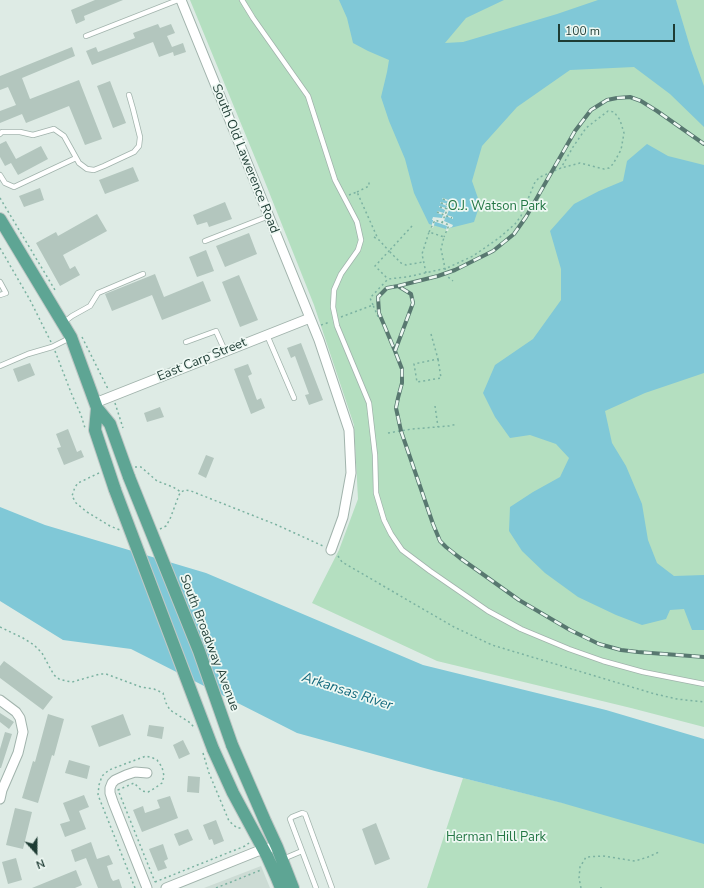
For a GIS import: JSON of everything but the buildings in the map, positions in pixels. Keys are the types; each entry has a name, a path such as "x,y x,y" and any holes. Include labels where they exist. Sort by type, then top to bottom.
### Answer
{"main road":[{"name":"South Broadway Avenue","path":"1,221 71,337 96,406 110,424 196,644 232,745 264,821 277,847 293,888"},
{"name":"South Broadway Avenue","path":"96,406 95,430 208,751 234,794 264,849 266,867 281,888"}],"street":[{"name":"South Old Lawerence Road","path":"181,0 319,340 349,430 351,473 343,517 331,550"},
{"name":"East Carp Street","path":"96,406 225,351 310,318"},
{"path":"0,700 16,712 22,725 23,732 18,753 0,798"},
{"path":"146,773 135,772 115,780 110,788 110,793 146,888"},
{"path":"166,888 264,849 277,847"}],"lane":[{"path":"86,36 178,0"},
{"path":"242,0 308,96 335,180 358,222 361,240 358,250 341,274 334,290 333,307 337,326 369,404 375,455 376,493 384,520 391,534 402,550 430,571 488,611 522,628 548,640 603,661 643,672 704,684"},
{"path":"0,134 2,132 20,132 33,135 54,129 64,136 79,163 87,169 94,170 134,152 139,146 140,137 129,95"},
{"path":"1,179 5,183 14,187 76,158"},
{"path":"205,241 269,216"},
{"path":"63,323 90,306 98,293 143,274"},
{"path":"0,282 6,293 0,295"},
{"path":"186,342 216,331 225,351"},
{"path":"267,335 294,398"},
{"path":"0,366 28,354 53,346 71,337"},
{"path":"316,888 290,819 302,812 305,814 332,888"},
{"path":"266,867 302,851"}],"path":[{"path":"379,319 370,298 388,279 407,277 445,268 473,256 499,238 515,224 521,216 535,182 540,177 561,168 580,163 604,169 609,168 621,150 624,133 620,120 614,112 608,111 586,128 561,168"},
{"path":"344,197 369,186 369,180"},
{"path":"357,192 378,239"},
{"path":"443,199 457,205"},
{"path":"442,223 450,202"},
{"path":"441,203 449,206"},
{"path":"440,207 455,211"},
{"path":"437,212 452,218"},
{"path":"426,273 422,254 429,232 435,220 449,226 441,249 447,276 453,281"},
{"path":"388,279 375,266 412,226"},
{"path":"429,232 444,237"},
{"path":"374,237 380,240 401,263 406,265 424,262"},
{"path":"0,248 45,329 86,430"},
{"path":"321,325 373,305"},
{"path":"431,334 438,360 441,381"},
{"path":"438,360 414,364 417,382 441,378"},
{"path":"435,406 438,426"},
{"path":"388,433 412,428 449,426 457,424"},
{"path":"128,473 141,466 157,481 173,487 181,492"},
{"path":"102,477 100,473 78,482 72,496 76,503 87,512 110,526 119,530 126,530"},
{"path":"155,529 166,526 181,492 185,490 191,491 277,525 335,552 342,562 454,626 492,645 654,694 677,699 704,702"},
{"path":"0,627 34,645 42,653 54,675 59,679 66,682 72,682 100,674 106,674 141,687 163,692 170,710 189,722 195,728"},
{"path":"208,751 209,774 229,821 237,828 242,828"},
{"path":"135,888 98,795 102,776 109,770 146,756 157,760 162,767 164,776 162,783 148,792 142,791 134,784 118,790 155,882 245,846 249,843"},
{"path":"581,888 579,878 580,867 586,857 603,856 635,861 659,852"},
{"path":"216,888 266,867"}],"shaded area":[{"path":"261,866 270,888 204,888"}],"green space":[{"name":"O.J. Watson Park","path":"190,0 704,0 704,727 437,661 312,603 339,550 358,499 354,425 314,305"},
{"name":"Herman Hill Park","path":"463,778 704,838 704,888 427,888"}],"water":[{"path":"339,0 504,0 466,18 445,43 463,42 598,0 676,0 691,50 704,86 704,127 670,94 634,67 570,70 517,107 482,146 472,181 480,204 474,222 446,229 429,224 414,193 405,159 389,121 381,97 389,60 353,43 347,18"},
{"path":"647,144 668,156 704,165 704,373 645,393 605,411 612,443 626,466 642,504 648,540 657,563 674,576 704,575 704,630 692,630 684,609 670,610 666,619 642,625 616,615 578,597 545,573 522,551 509,531 510,507 560,477 569,458 556,444 530,435 510,438 495,417 483,393 495,365 533,339 561,300 561,269 550,231 574,204 623,181 627,161"},
{"name":"Arkansas River","path":"0,507 45,525 206,573 423,665 606,710 704,739 704,844 562,803 435,771 297,733 131,649 63,640 0,601"}],"pier":[{"path":"443,198 459,204 458,206 451,203 450,208 456,211 449,210 447,215 453,217 453,219 446,216 444,221 453,225 448,231 446,231 447,226 436,222 433,228 431,227 433,217 442,218 443,215 437,213 437,211 444,213 445,210 439,206 446,208 447,206 440,203 448,204 449,202 442,199"}],"railway":[{"path":"398,286 455,270 493,251 514,234 526,217 575,131 591,110 607,100 630,97 641,101 704,144"},
{"path":"395,351 413,303 411,294 398,286 387,288 378,297 379,313 402,369 402,383 396,408 401,431 433,524 440,541 446,547 519,600 570,630 599,644 621,650 704,657"}]}
